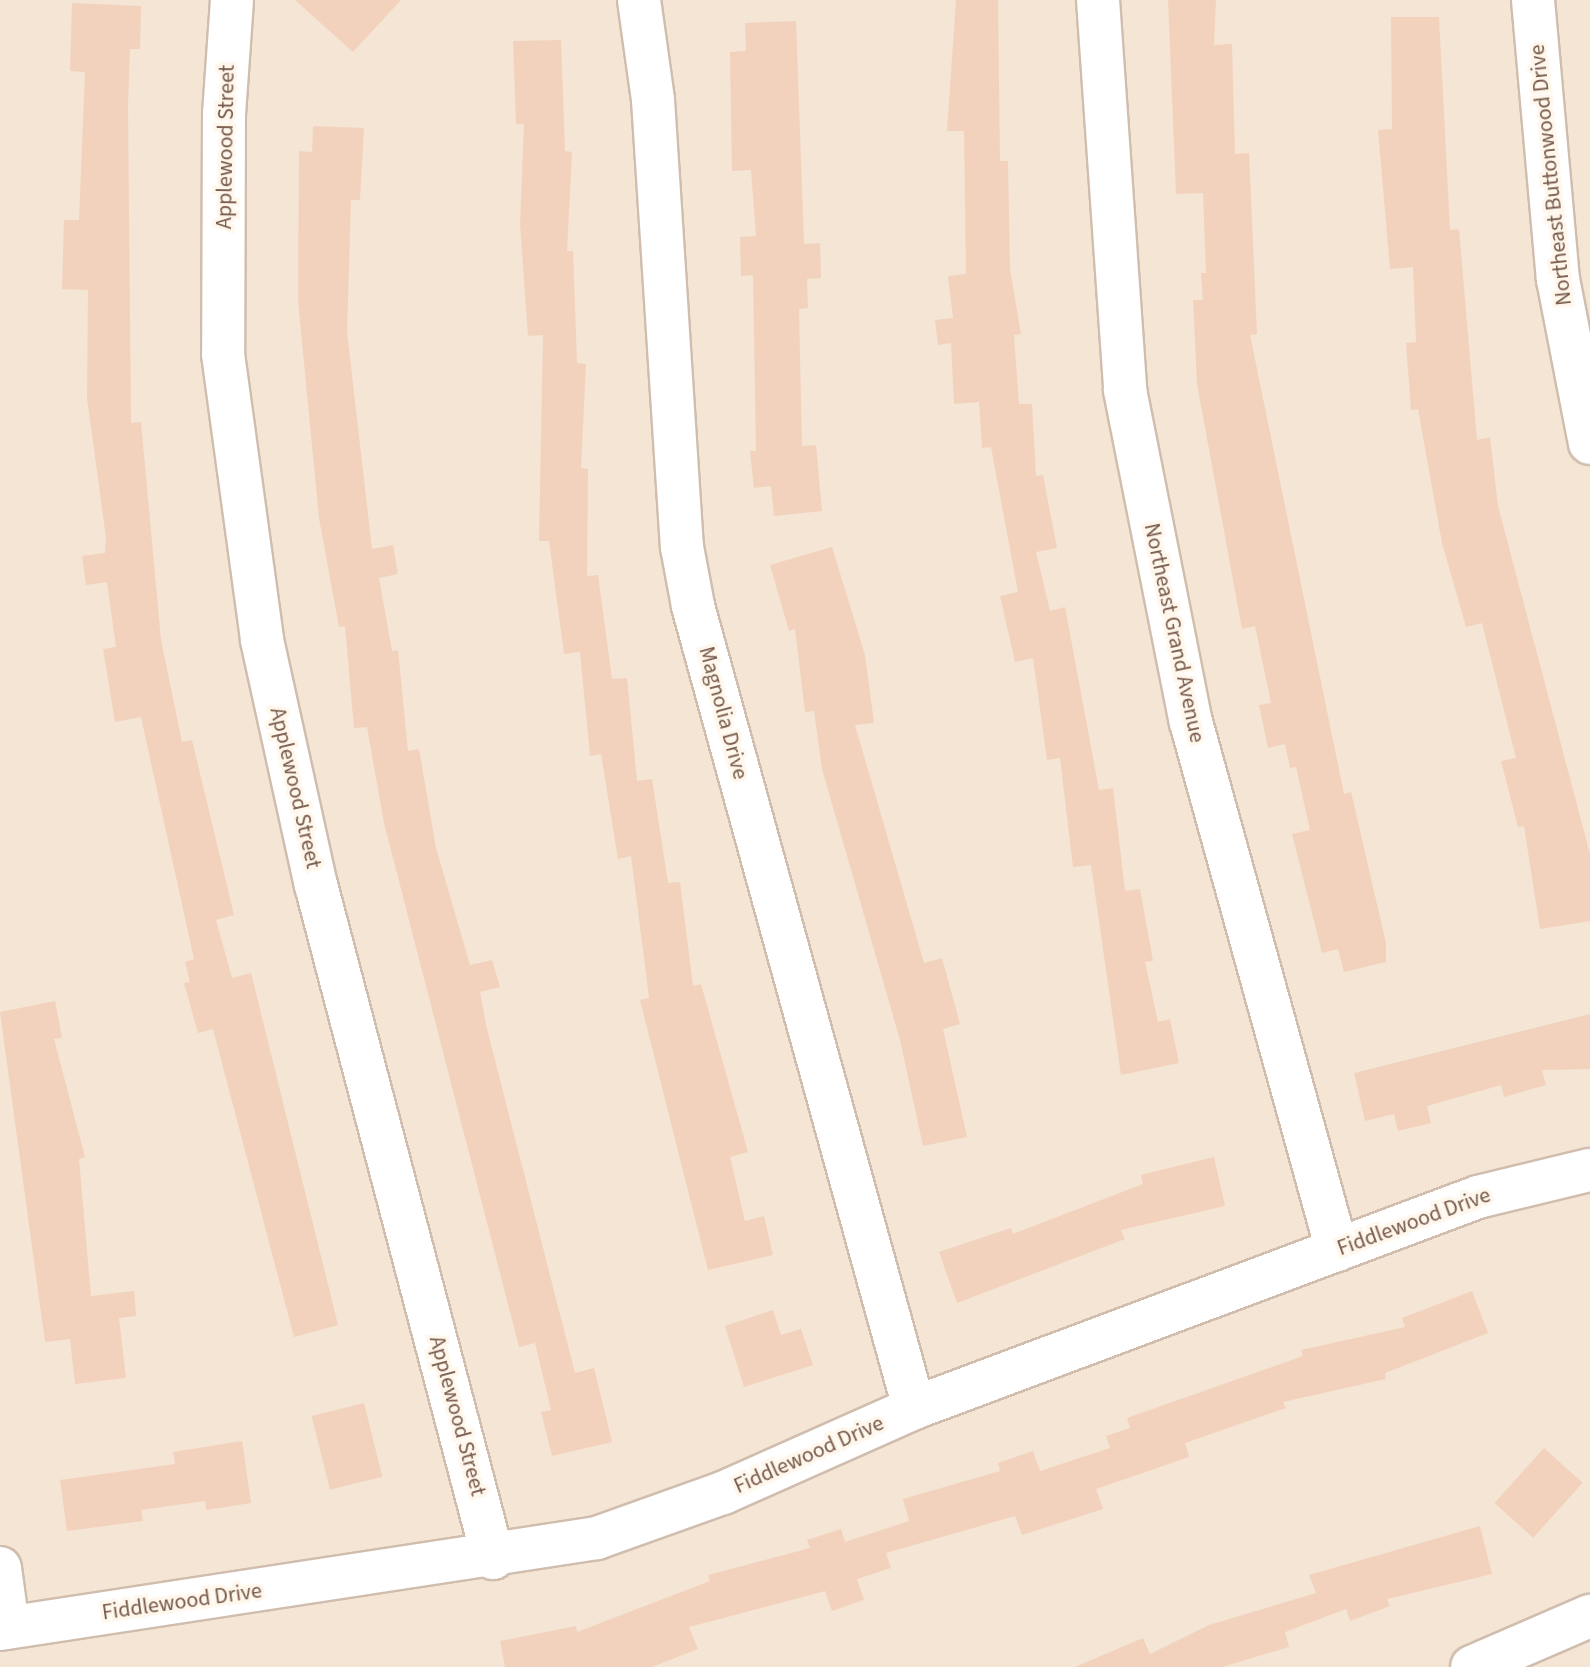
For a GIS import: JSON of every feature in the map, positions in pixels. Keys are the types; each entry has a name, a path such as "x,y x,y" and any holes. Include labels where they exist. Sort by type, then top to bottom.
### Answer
{"street":[{"name":"Applewood Street","path":"232,0 224,113 223,354 262,640 316,885 493,1558"},
{"name":"Magnolia Drive","path":"639,0 653,100 682,547 693,606 914,1408"},
{"name":"Northeast Grand Avenue","path":"1098,0 1125,390 1191,722 1337,1250"},
{"name":"Northeast Buttonwood Drive","path":"1533,0 1558,279 1590,443"},
{"name":"Fiddlewood Drive","path":"4,1628 493,1558 597,1538 681,1508 914,1408 1478,1197 1590,1170"},
{"path":"0,1568 4,1628"},
{"path":"1472,1667 1590,1616"}],"shaded area":[{"path":"0,0 1590,0 1590,1667 0,1667"}],"building":[{"path":"295,0 401,0 353,52"},
{"path":"956,0 998,0 1000,161 1008,161 1010,269 1021,334 1014,335 1019,404 1032,404 1036,476 1043,475 1057,548 1036,552 1050,611 1065,607 1099,790 1113,788 1125,891 1140,889 1153,961 1145,962 1158,1022 1170,1019 1179,1063 1121,1075 1091,865 1073,867 1060,758 1047,760 1033,658 1015,662 1000,596 1018,592 991,447 982,448 979,402 954,404 951,343 938,345 935,320 953,318 948,276 966,274 964,131 947,131"},
{"path":"1168,0 1216,0 1214,45 1232,44 1235,154 1249,153 1257,334 1250,335 1344,794 1351,792 1386,943 1386,962 1344,972 1338,949 1322,953 1292,834 1310,830 1296,767 1290,768 1285,744 1268,748 1259,705 1271,703 1255,626 1242,629 1197,384 1193,300 1203,300 1201,273 1206,273 1203,193 1176,194"},
{"path":"72,3 141,6 140,49 130,49 128,106 131,423 141,422 161,640 182,742 192,740 234,915 216,920 232,978 251,973 338,1325 294,1337 213,1029 198,1033 184,983 190,982 185,962 194,959 141,717 115,722 103,649 116,647 107,582 86,585 82,556 105,553 106,538 87,398 88,290 62,289 64,220 79,220 85,72 70,71"},
{"path":"1391,17 1439,17 1450,230 1459,229 1477,440 1490,437 1498,506 1590,854 1590,921 1540,929 1524,826 1518,827 1501,761 1516,758 1482,623 1466,627 1442,543 1418,409 1411,410 1406,343 1416,342 1413,267 1390,269 1378,130 1392,129"},
{"path":"796,21 804,244 820,243 821,278 807,279 808,308 799,309 802,446 816,445 822,511 774,516 771,486 754,488 750,451 756,451 753,275 741,276 740,237 756,236 751,170 732,171 730,52 746,51 745,23"},
{"path":"561,40 565,151 572,152 567,251 573,251 577,363 586,364 581,468 588,469 587,576 598,575 612,679 627,678 637,781 652,779 668,883 680,882 693,986 701,984 748,1152 730,1157 745,1221 764,1216 773,1255 708,1270 640,1000 649,998 631,856 618,859 601,754 590,756 580,652 564,654 549,541 539,541 543,335 528,336 520,224 524,124 516,124 513,41"},
{"path":"313,126 364,128 360,200 351,200 347,332 372,549 393,545 398,574 379,578 392,651 398,650 408,751 419,749 436,848 470,965 492,960 500,987 480,992 486,1025 575,1373 594,1368 612,1442 552,1456 541,1412 551,1410 535,1343 519,1347 384,823 367,727 354,728 345,626 339,627 319,518 298,301 299,151 312,152"},
{"path":"832,547 865,655 874,723 855,725 924,963 942,958 960,1024 943,1029 967,1137 923,1146 900,1040 822,769 814,711 805,712 795,629 789,631 770,565"},
{"path":"55,1001 62,1038 54,1039 85,1157 79,1159 91,1296 134,1291 136,1316 119,1318 126,1378 75,1384 70,1339 45,1342 0,1012"},
{"path":"1590,1014 1590,1069 1542,1070 1546,1085 1504,1097 1501,1085 1427,1106 1431,1123 1398,1131 1394,1114 1365,1121 1354,1073"},
{"path":"1214,1157 1225,1206 1121,1230 1125,1239 957,1303 939,1252 1011,1228 1013,1234 1143,1184 1141,1175"},
{"path":"1472,1291 1488,1333 1385,1373 1386,1379 1283,1402 1286,1408 1185,1443 1189,1457 1096,1489 1103,1509 1022,1535 1015,1516 886,1553 891,1568 857,1579 864,1600 832,1611 825,1591 689,1627 698,1649 652,1667 505,1667 500,1641 576,1626 577,1632 710,1581 708,1575 810,1548 807,1540 841,1529 845,1542 909,1521 903,1499 1000,1471 998,1463 1033,1451 1040,1471 1110,1448 1106,1436 1130,1428 1127,1418 1303,1356 1301,1350 1405,1327 1402,1318"},
{"path":"773,1310 781,1335 801,1329 813,1365 744,1387 725,1326"},
{"path":"364,1403 382,1477 330,1490 312,1416"},
{"path":"242,1441 251,1503 206,1510 205,1501 141,1510 143,1521 67,1531 60,1480 175,1464 173,1452"},
{"path":"1544,1448 1583,1483 1533,1538 1494,1503"},
{"path":"1480,1526 1492,1574 1387,1599 1390,1606 1350,1621 1346,1609 1285,1632 1289,1647 1222,1667 1075,1667 1143,1638 1150,1654 1209,1625 1316,1593 1309,1575"}]}
